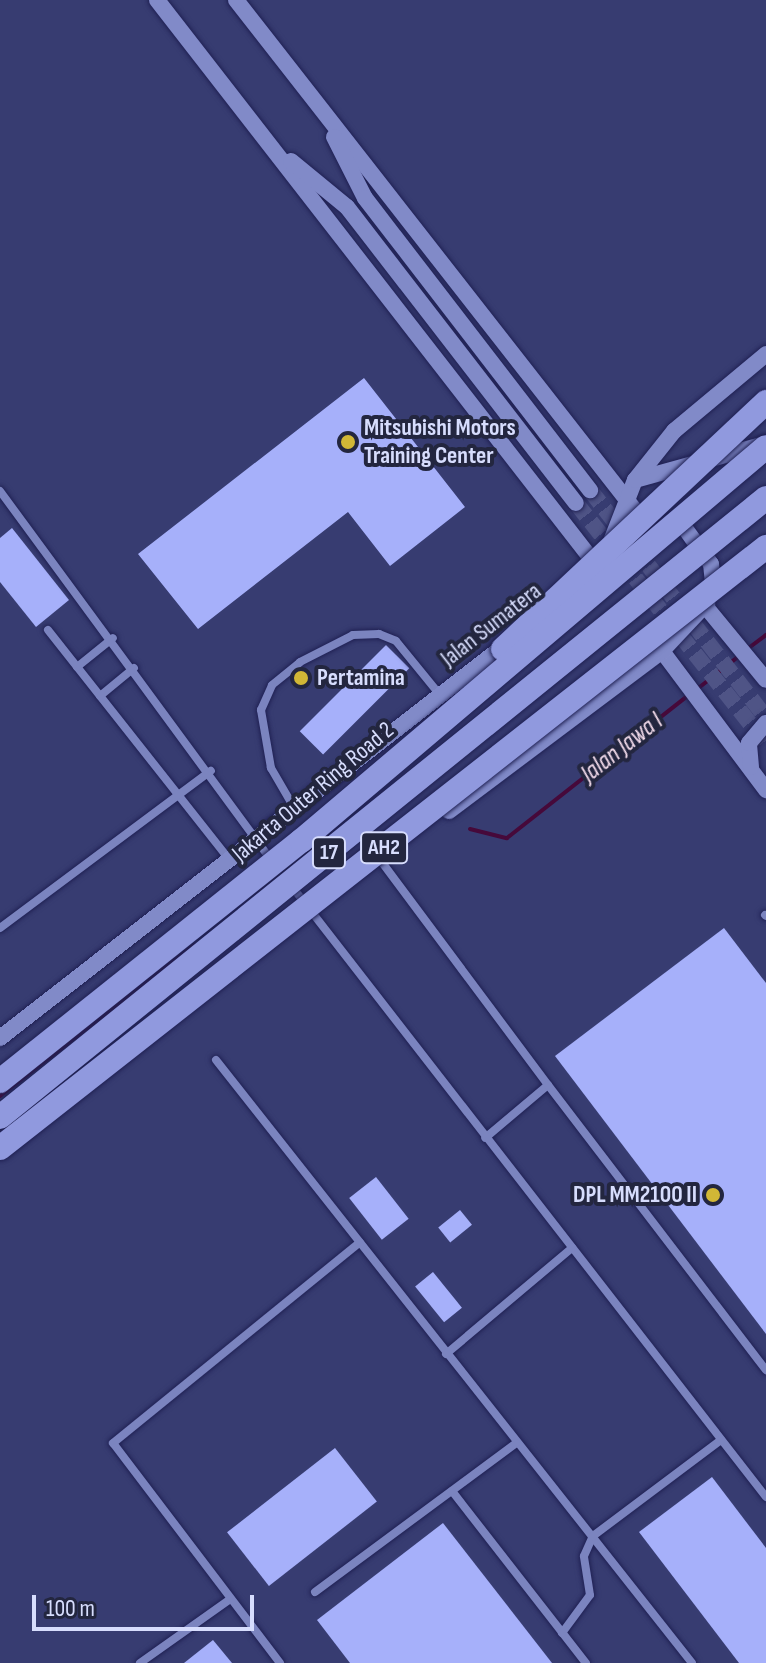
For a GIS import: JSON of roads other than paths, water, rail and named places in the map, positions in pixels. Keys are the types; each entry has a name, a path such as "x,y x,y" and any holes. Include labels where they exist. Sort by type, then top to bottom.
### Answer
{"highway":[{"path":"301,841 766,402"},
{"name":"Jakarta Outer Ring Road 2","path":"0,1081 301,841 766,445"},
{"name":"17","path":"0,1117 766,498"},
{"path":"709,592 766,539"},
{"name":"AH2","path":"0,1148 766,547"}],"street":[{"path":"157,0 601,572"},
{"path":"236,0 652,532"},
{"path":"314,101 365,198 590,490"},
{"path":"268,143 347,207 576,503"},
{"path":"601,572 635,480 674,431 766,354"},
{"path":"635,480 766,445"},
{"name":"Jalan Sumatera","path":"0,1038 260,840 440,695 667,522 684,527 711,564 709,592"},
{"path":"0,1155 381,861 662,651 709,592 733,637 761,674"},
{"path":"662,651 766,790"},
{"path":"755,776 747,750 766,723"}],"lane":[{"path":"0,491 113,638 313,913 766,1497"},
{"path":"48,630 231,862"},
{"path":"296,812 262,738 261,710 272,685 300,662 366,633 396,641 440,695"},
{"path":"77,667 113,638"},
{"path":"100,696 134,668"},
{"path":"0,928 211,771"},
{"path":"381,861 766,1370"},
{"path":"216,1060 692,1663"},
{"path":"485,1138 548,1085"},
{"path":"280,1663 229,1600 113,1443 360,1242"},
{"path":"446,1354 572,1248"},
{"path":"562,1633 590,1595 584,1556 593,1536 721,1440"},
{"path":"315,1592 516,1443"},
{"path":"452,1491 586,1663"},
{"path":"140,1663 229,1600"}],"waterway":[{"name":"Jalan Jawa I","path":"746,650 766,635"},
{"name":"Jalan Jawa I","path":"696,690 739,656"},
{"name":"Jalan Jawa I","path":"470,829 507,838 689,695"},
{"path":"0,1096 194,945"}],"tunnel":[{"path":"590,490 766,718"},
{"path":"576,503 766,744"}],"place":[{"name":"Mitsubishi Motors Training Center","path":"348,442"},
{"name":"Pertamina","path":"301,678"},
{"name":"DPL MM2100 II","path":"713,1195"}]}
